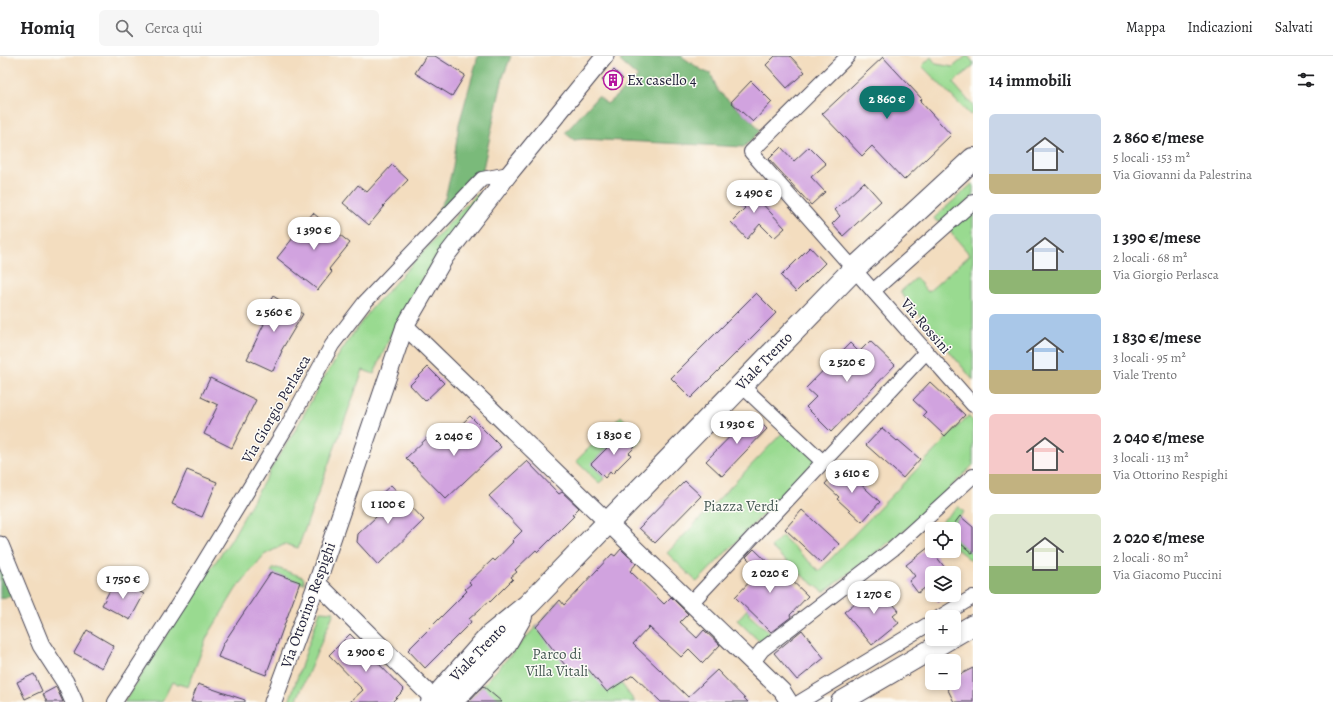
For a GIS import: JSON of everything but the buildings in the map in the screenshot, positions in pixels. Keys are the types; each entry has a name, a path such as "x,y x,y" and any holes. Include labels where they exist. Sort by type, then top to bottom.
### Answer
{"main road":[{"name":"Viale Trento","path":"439,701 504,646 528,605 854,269 973,159"},
{"path":"961,632 973,625"},
{"path":"841,702 936,646"}],"street":[{"name":"Via Ottorino Respighi","path":"273,702 317,583 404,326 445,257 509,174 605,56"},
{"name":"Via Rossini","path":"848,56 751,152 973,405"},
{"name":"Via Giorgio Perlasca","path":"115,702 182,598 289,423 332,345 365,302 482,179 509,174"},
{"path":"873,291 973,202"},
{"path":"404,326 753,662 782,691 789,702"},
{"path":"691,602 926,352"},
{"path":"741,385 823,462"},
{"path":"753,662 762,650 893,549 973,476"},
{"path":"0,545 41,645 65,682 74,702"},
{"path":"317,583 371,637 439,701"},
{"path":"952,610 973,597"},
{"path":"800,702 925,626"}],"green space":[{"path":"478,56 511,56 503,77 482,173 467,181 424,235 445,198 453,166 459,124"},
{"path":"624,56 681,56 703,71 711,74 718,91 753,122 760,131 744,147 583,139 574,140 565,133 598,96 607,104 638,77 620,61"},
{"path":"968,56 973,62 973,66 953,83 973,106 973,113 970,115 922,66 931,57 936,64 953,67"},
{"path":"973,183 973,198 942,222 936,221 934,218"},
{"path":"481,193 482,195 431,264 392,332 374,374 363,370 298,548 285,544 264,555 236,589 207,637 188,687 172,682 162,702 124,702 192,595 231,540 272,467 297,427 323,379 352,335 372,308 465,206 477,194"},
{"path":"973,206 973,380 900,292 916,278 928,292 970,255 947,228"},
{"path":"621,416 643,439 635,447 621,434 591,464 605,478 599,483 576,461"},
{"path":"968,416 973,421 973,465 917,521 824,592 805,578 771,547 782,536 819,571"},
{"name":"Piazza Verdi","path":"785,430 816,460 697,582 667,553"},
{"path":"958,506 964,512 955,522 941,522"},
{"path":"961,544 973,554 973,562 961,553"},
{"path":"0,564 12,596 0,599"},
{"path":"277,568 303,577 304,584 271,572 273,569"},
{"path":"786,569 790,572 748,614 773,636 765,641 759,641 737,620"},
{"name":"Parco di Villa Vitali","path":"560,600 635,702 468,702"},
{"path":"320,611 334,612 296,702 289,702"}],"place":[{"name":"Ex casello 4","path":"613,80"}]}
